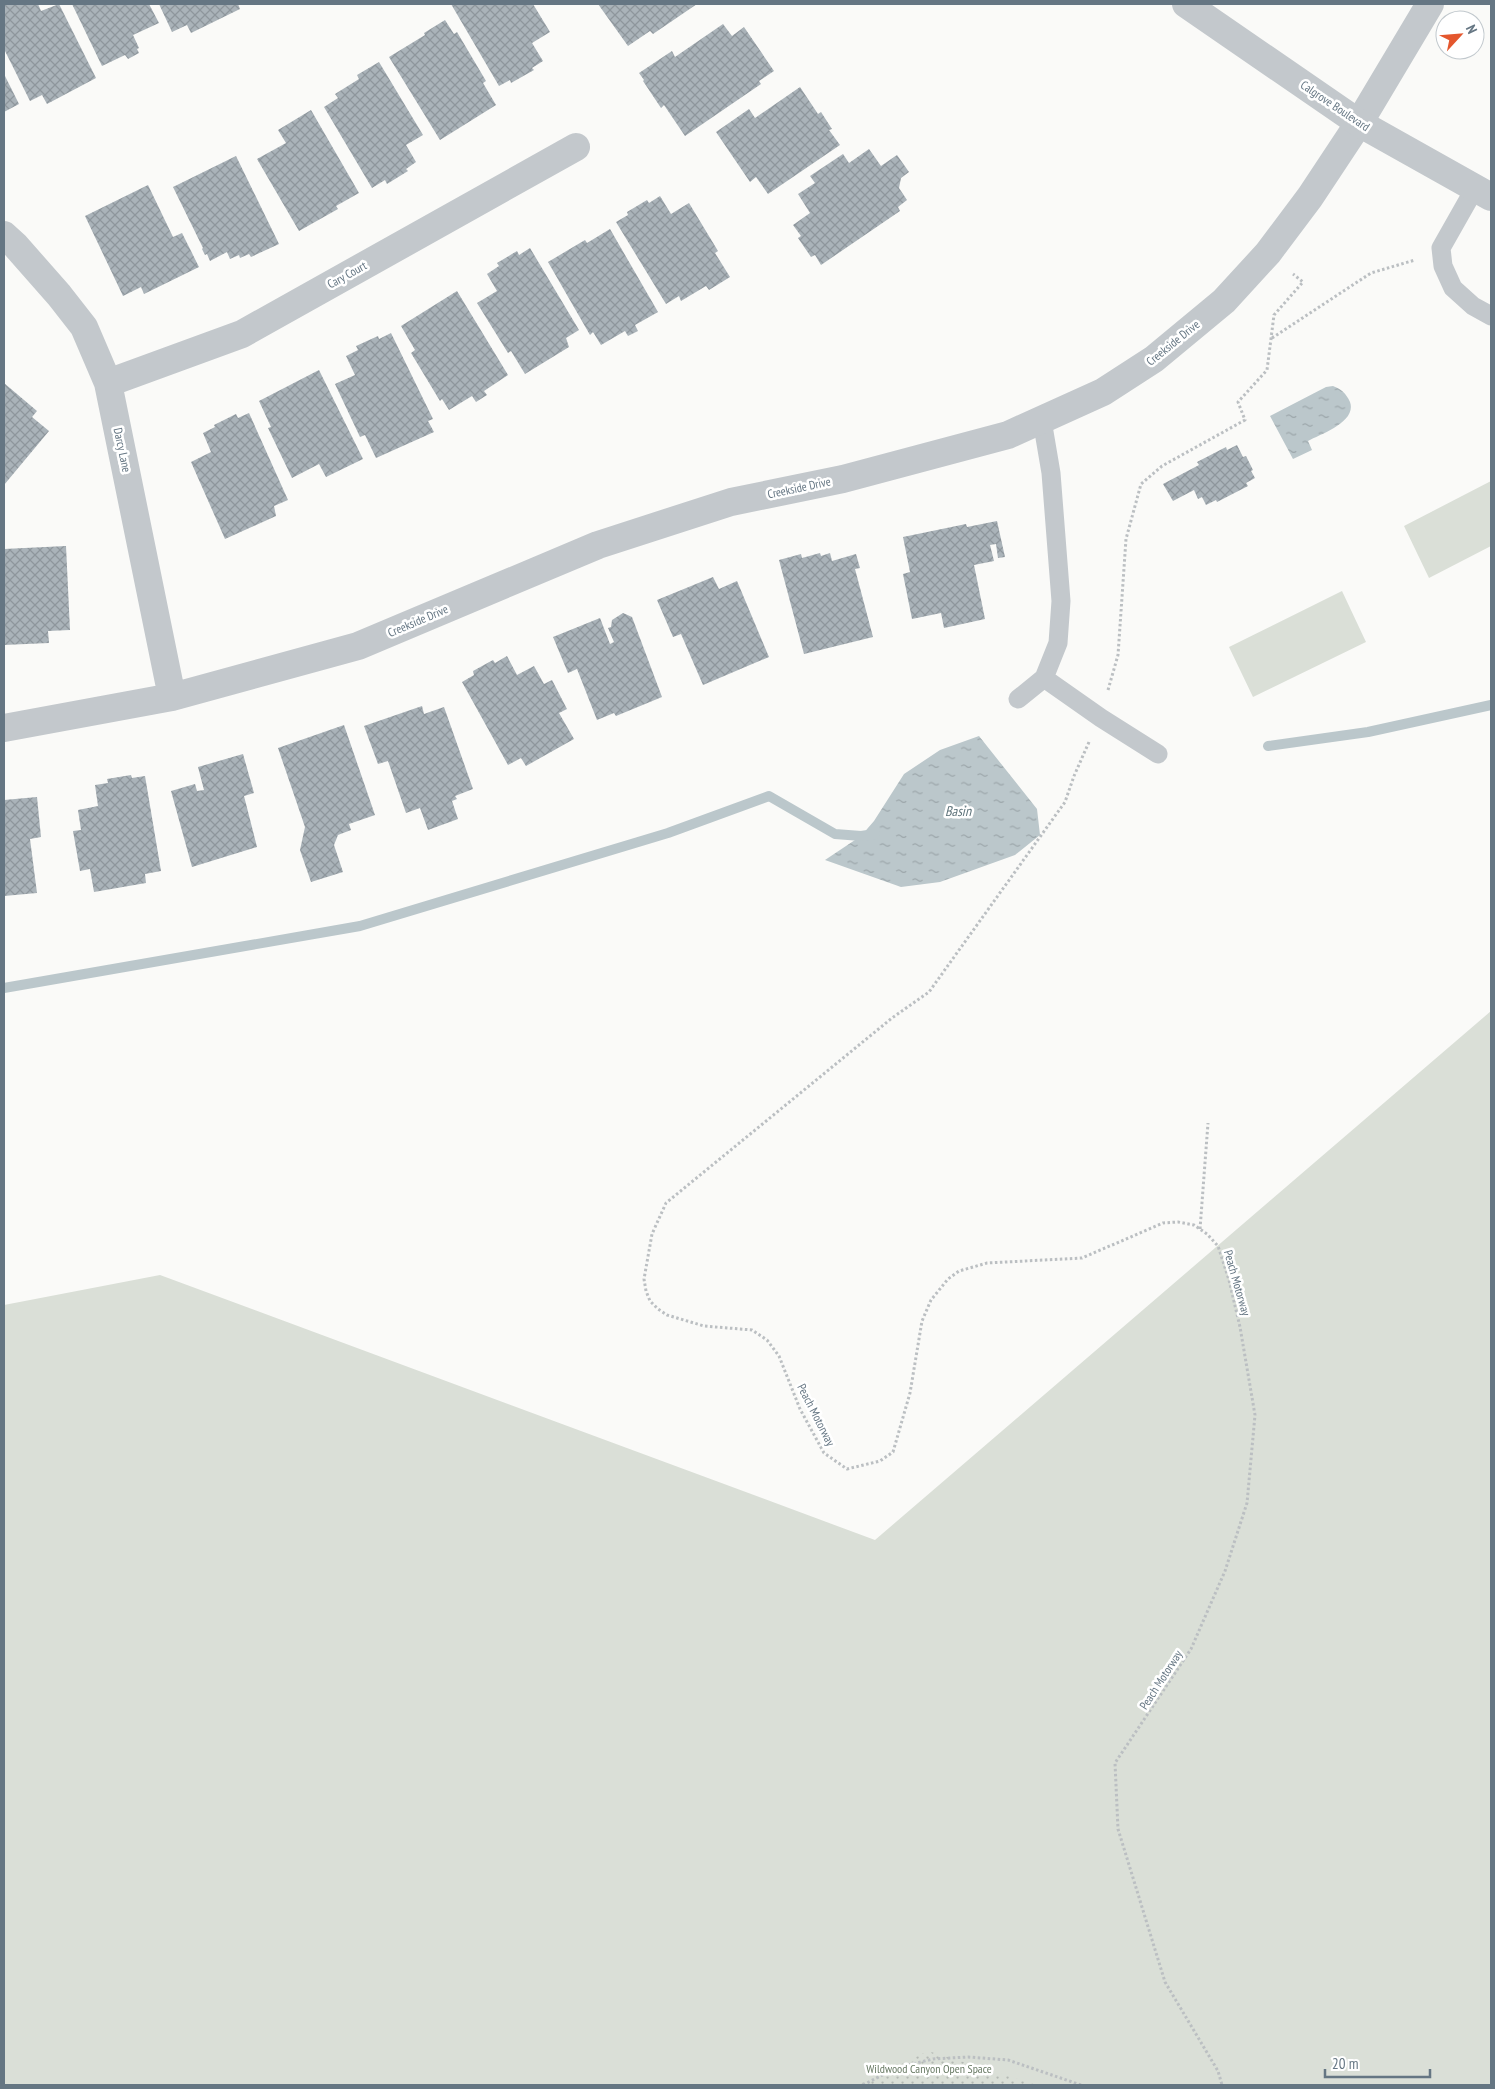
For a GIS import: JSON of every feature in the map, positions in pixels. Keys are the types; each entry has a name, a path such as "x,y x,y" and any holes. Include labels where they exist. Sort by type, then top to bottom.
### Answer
{"street":[{"name":"Calgrove Boulevard","path":"1186,4 1359,123 1483,192"},
{"name":"Creekside Drive","path":"4,728 172,697 358,646 598,545 731,502 843,479 1008,435 1103,392 1154,359 1224,301 1268,253 1310,197 1359,123 1430,4"},
{"name":"Cary Court","path":"108,383 242,334 576,148"},
{"name":"Darcy Lane","path":"4,235 59,294 84,327 108,383 172,697"}],"lane":[{"path":"1483,192 1442,248 1443,266 1453,288 1473,306 1491,316"},
{"path":"1018,699 1044,678 1058,643 1061,601 1051,473 1042,420"},
{"path":"1044,678 1101,718 1158,754"}],"path":[{"path":"1272,338 1371,274 1405,264 1442,248"},
{"path":"1101,718 1118,655 1126,539 1142,484 1162,466 1245,420 1238,402 1267,370 1274,315 1303,282 1268,253"},
{"name":"Peach Motorway","path":"1101,718 1074,776 1065,802 929,992 892,1018 666,1203 652,1234 644,1280 650,1301 667,1315 704,1326 752,1330 768,1340 779,1356 800,1409 824,1453 847,1469 880,1462 893,1452 910,1393 922,1321 931,1300 948,1279 959,1270 987,1263 1082,1258 1163,1223 1178,1222 1194,1225 1207,1234 1218,1246 1229,1280 1240,1327 1255,1416 1247,1503 1225,1571 1191,1648 1115,1763 1118,1829 1165,1982 1218,2071 1222,2085"},
{"path":"1200,1229 1208,1123"},
{"path":"863,2085 896,2068 933,2059 968,2057 1008,2060 1082,2085"}],"green space":[{"path":"1491,481 1491,546 1429,578 1404,526"},
{"path":"1342,591 1366,642 1253,697 1229,647"},
{"path":"1491,1011 1491,2085 4,2085 4,1305 160,1275 875,1540"},
{"name":"Wildwood Canyon Open Space","path":"928,2051 1037,2085 858,2085"}],"water":[{"path":"1333,386 1343,392 1350,402 1351,409 1348,416 1329,431 1308,441 1312,450 1293,459 1270,416 1326,387"},
{"name":"Basin","path":"979,736 1037,809 1040,835 1015,855 940,882 901,887 825,860 861,836 874,821 904,774 940,750"}],"building":[{"path":"38,4 41,11 59,4 96,78 47,104 42,95 30,101 4,49 4,5"},
{"path":"72,4 149,4 159,23 133,35 139,48 137,49 139,53 128,59 125,55 102,66"},
{"path":"159,4 238,4 240,9 191,33 187,25 172,32"},
{"path":"451,4 533,4 550,32 532,43 543,61 532,68 534,70 511,83 510,80 499,86"},
{"path":"598,4 697,4 653,34 650,31 628,46"},
{"path":"445,20 454,34 457,32 486,81 483,83 496,105 440,140 389,57"},
{"path":"723,24 732,36 744,27 774,71 759,81 761,84 685,136 664,105 661,108 639,73 672,51 675,57"},
{"path":"379,62 423,135 406,145 416,162 406,169 408,171 387,184 385,180 372,188 324,107 338,98 335,94 359,79 357,75"},
{"path":"4,74 19,104 4,112"},
{"path":"800,87 818,114 821,112 832,129 829,130 840,145 768,194 756,177 750,182 716,132 749,109 755,118"},
{"path":"311,110 359,193 336,206 338,209 299,231 257,159 286,143 278,130"},
{"path":"869,149 881,166 897,155 909,172 901,178 899,188 907,200 898,207 900,211 821,265 815,255 811,257 798,238 801,236 793,225 810,213 798,194 815,183 810,176 843,154 849,163"},
{"path":"236,156 279,244 251,257 249,254 240,258 239,255 230,259 227,252 210,261 202,249 173,187"},
{"path":"148,185 173,237 182,233 199,267 144,294 141,287 123,296 85,216"},
{"path":"660,196 671,214 689,203 718,251 715,253 730,277 709,290 706,286 681,301 679,296 666,304 616,222 628,215 627,212 647,200 649,203"},
{"path":"610,229 658,312 635,325 638,331 628,336 625,331 601,345 593,332 590,335 548,262 585,240 587,243"},
{"path":"530,248 579,330 566,338 569,347 525,374 511,351 508,353 477,303 497,291 487,274 499,266 497,263 517,251 519,255"},
{"path":"457,291 508,375 484,391 487,395 476,402 472,396 449,410 442,399 440,401 411,353 415,350 401,326"},
{"path":"391,333 433,419 428,421 434,432 376,458 365,435 360,437 335,384 355,375 346,356 358,350 356,346 378,336 379,339"},
{"path":"319,370 363,459 326,477 319,464 292,478 268,428 271,427 259,401"},
{"path":"4,383 37,411 32,417 49,431 4,485"},
{"path":"249,413 288,500 274,506 276,516 225,539 191,462 211,452 203,433 236,414 238,418"},
{"path":"1237,445 1243,457 1246,456 1253,470 1251,471 1255,478 1246,483 1248,486 1217,502 1216,500 1206,505 1202,497 1198,499 1194,490 1173,501 1163,484 1199,465 1197,462 1226,447 1227,450"},
{"path":"997,521 1005,557 998,558 996,544 990,545 994,561 974,565 985,619 944,628 941,613 912,619 903,574 910,572 903,537 966,524 967,527"},
{"path":"66,546 70,630 48,631 49,643 4,645 4,549"},
{"path":"820,553 821,556 830,553 832,561 856,554 860,568 855,569 873,637 804,654 779,560 801,554 802,558"},
{"path":"713,577 719,589 737,581 769,657 703,685 681,634 673,637 657,600"},
{"path":"623,613 632,617 662,697 616,716 614,713 597,720 577,669 568,673 553,637 600,618 610,644 614,642 608,628 611,627 612,620"},
{"path":"507,656 517,675 534,666 544,684 552,680 567,709 559,713 574,739 526,766 521,758 508,765 462,682 474,675 473,671 493,660 495,663"},
{"path":"422,706 424,714 444,707 473,789 455,796 457,799 452,801 458,819 428,830 420,808 406,813 388,761 378,764 364,726"},
{"path":"344,725 375,815 349,824 351,830 338,835 334,845 343,872 311,882 300,850 305,827 278,748"},
{"path":"243,754 254,793 244,796 257,847 192,867 171,791 195,784 197,791 204,790 198,767"},
{"path":"131,775 132,778 145,776 161,871 145,874 146,883 94,892 90,869 80,871 73,831 81,830 78,810 98,806 95,785 108,783 107,779"},
{"path":"37,797 41,837 30,839 37,893 4,896 4,800"}],"waterway":[{"path":"1268,746 1368,732 1491,705"},
{"path":"4,988 360,926 668,833 769,796 835,834 861,836 875,834"}]}
